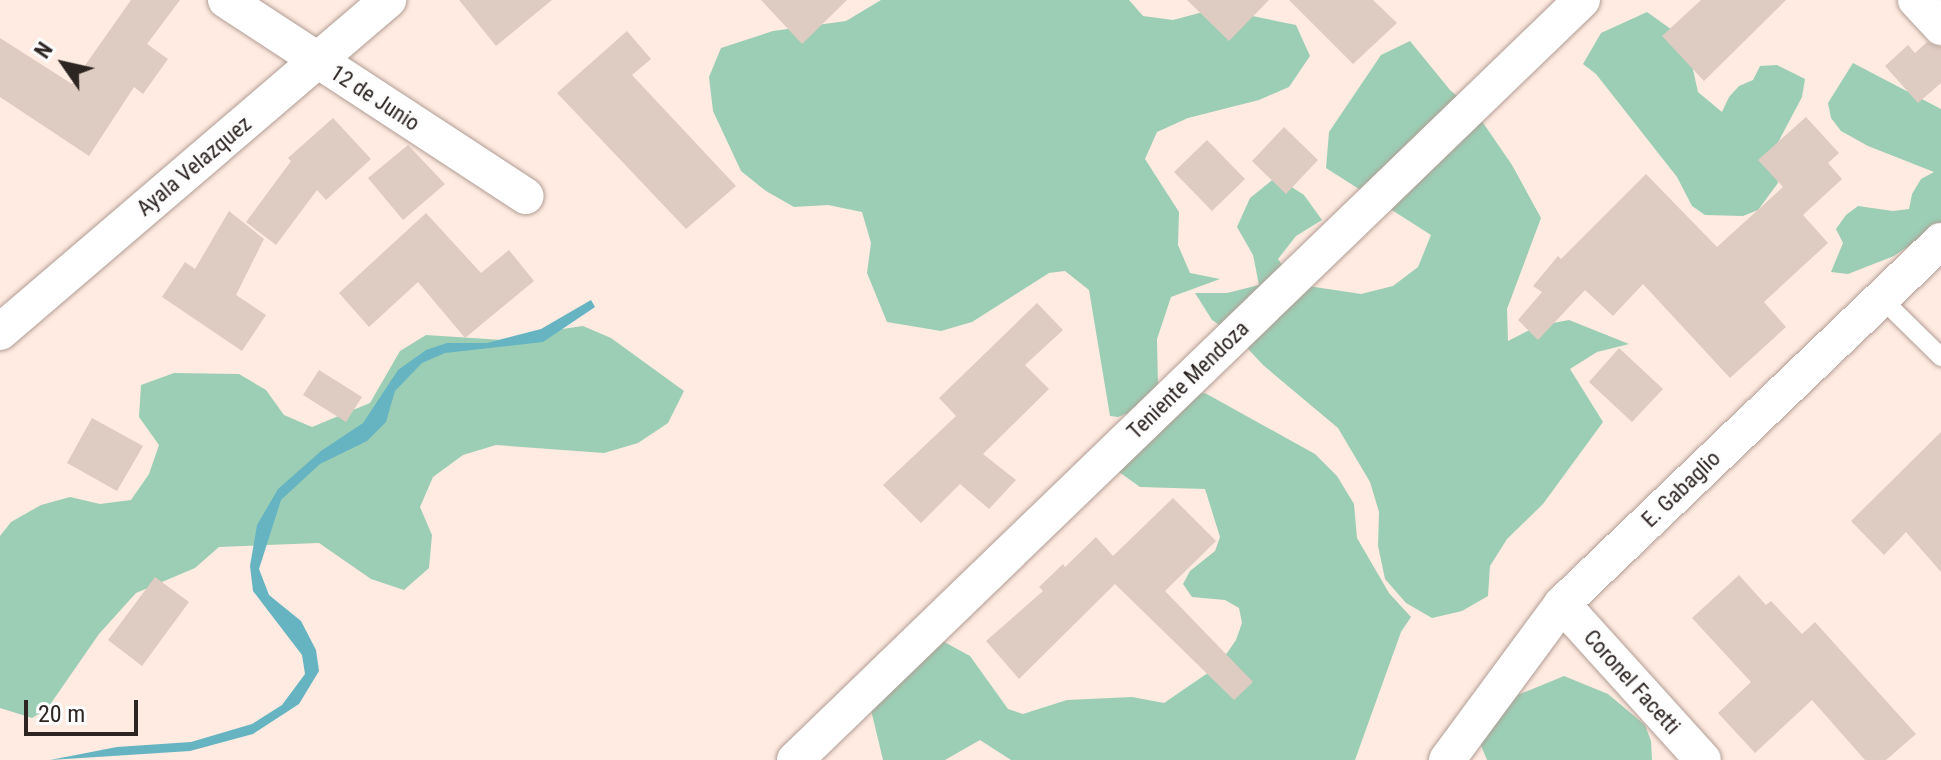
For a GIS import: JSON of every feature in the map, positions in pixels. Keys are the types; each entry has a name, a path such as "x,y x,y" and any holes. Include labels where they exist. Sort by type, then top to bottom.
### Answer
{"street":[{"name":"12 de Junio","path":"226,0 525,196"},
{"name":"Ayala Velazquez","path":"0,332 388,0"},
{"name":"Teniente Mendoza","path":"795,760 1582,0"},
{"path":"1916,0 1941,27"},
{"name":"E. Gabaglio","path":"1447,760 1562,604 1941,241"},
{"name":"Coronel Facetti","path":"1562,604 1703,760"}],"lane":[{"path":"1880,297 1941,357"}],"green space":[{"path":"881,0 1129,0 1143,16 1173,20 1203,12 1233,12 1296,25 1310,56 1289,87 1259,100 1188,118 1157,132 1145,159 1179,212 1178,245 1190,273 1220,279 1171,297 1157,339 1158,385 1144,407 1118,417 1110,416 1089,290 1065,271 1049,273 972,322 941,331 887,322 867,273 871,243 862,212 828,205 794,207 766,191 741,171 713,111 709,77 721,48 773,31 846,21"},
{"path":"1647,12 1675,32 1691,61 1698,92 1722,112 1729,97 1739,86 1753,80 1760,66 1777,65 1805,79 1802,97 1772,154 1778,183 1758,210 1743,216 1705,215 1692,206 1677,177 1596,74 1583,64 1601,33"},
{"path":"1410,41 1450,90 1475,111 1512,165 1541,218 1507,309 1508,341 1537,326 1569,320 1629,344 1597,352 1570,369 1603,422 1543,504 1507,539 1490,566 1488,596 1462,611 1432,618 1406,603 1385,579 1378,546 1379,512 1370,482 1338,428 1263,365 1237,337 1212,320 1195,293 1227,293 1259,285 1253,255 1237,227 1250,198 1276,177 1304,195 1322,220 1296,236 1278,259 1295,284 1361,294 1393,286 1418,267 1431,235 1326,168 1329,132 1381,55"},
{"path":"1853,63 1941,109 1941,224 1894,256 1848,274 1831,272 1843,243 1836,229 1846,215 1858,206 1893,211 1909,209 1912,194 1921,179 1934,172 1868,146 1841,131 1831,118 1828,103"},
{"path":"583,326 611,338 684,391 668,423 638,443 604,453 496,445 463,455 433,477 420,507 432,535 429,568 404,590 371,579 319,543 219,547 195,568 136,593 99,634 47,709 32,718 0,708 0,536 11,522 41,505 70,497 100,504 131,500 149,474 159,445 139,417 141,385 174,373 239,374 266,390 284,415 312,427 370,403 400,351 426,335 518,341 548,331"},
{"path":"1205,393 1315,454 1337,476 1354,504 1357,538 1389,593 1411,617 1401,632 1355,760 1011,760 980,740 945,760 883,760 871,710 937,638 970,656 1008,709 1023,714 1067,700 1132,697 1164,703 1218,666 1236,640 1242,623 1239,608 1225,600 1192,597 1183,584 1190,571 1215,551 1220,537 1205,489 1140,487 1115,469 1175,397"},
{"path":"1564,676 1608,694 1645,725 1651,741 1652,760 1487,760 1477,736 1503,701"}],"water":[{"path":"591,300 595,307 543,342 445,353 422,363 395,391 386,422 367,441 320,464 281,500 259,569 269,595 301,621 316,650 319,671 299,704 253,734 190,751 50,760 117,747 191,742 252,724 282,705 305,674 302,655 253,591 250,566 257,525 278,489 321,451 363,423 398,370 426,350 447,343 487,343 541,329"}],"building":[{"path":"131,0 180,0 147,44 168,59 143,94 134,87 89,156 0,97 0,38 72,84"},
{"path":"459,0 552,0 496,46"},
{"path":"761,0 847,0 802,44"},
{"path":"1187,0 1269,0 1229,41"},
{"path":"1289,0 1373,0 1397,23 1353,64"},
{"path":"1701,0 1786,0 1704,81 1662,36"},
{"path":"627,31 651,59 632,75 736,186 686,229 557,93"},
{"path":"1927,42 1941,47 1941,83 1918,103 1885,66 1908,45 1915,53"},
{"path":"1806,117 1839,153 1828,163 1842,179 1803,215 1828,243 1764,302 1786,327 1730,378 1643,284 1613,316 1585,290 1538,340 1518,320 1542,292 1533,286 1558,256 1561,259 1646,174 1717,247 1783,187 1758,160"},
{"path":"333,118 371,159 326,200 317,190 276,245 246,222 291,161 288,158"},
{"path":"1284,127 1318,160 1286,194 1252,161"},
{"path":"1207,140 1245,179 1212,211 1174,172"},
{"path":"408,145 445,184 403,220 368,178"},
{"path":"229,211 264,239 236,295 266,315 242,351 162,297 185,262 195,269"},
{"path":"426,213 481,273 509,250 534,281 465,338 418,282 369,327 339,293"},
{"path":"1037,303 1063,330 1025,365 1049,389 983,454 1016,480 989,509 960,484 921,523 883,485 956,416 939,398"},
{"path":"1619,348 1663,389 1632,422 1589,382"},
{"path":"319,370 362,397 346,422 303,395"},
{"path":"92,418 143,446 117,491 67,463"},
{"path":"1941,432 1941,572 1906,532 1884,555 1851,521"},
{"path":"1173,498 1216,541 1165,591 1253,682 1234,700 1115,584 1019,679 986,641 1043,591 1039,587 1063,564 1065,567 1096,537 1113,556"},
{"path":"1739,575 1766,605 1771,601 1802,634 1815,622 1916,734 1886,760 1865,760 1812,700 1755,753 1718,713 1751,682 1692,618"},
{"path":"155,577 189,602 142,666 108,640"}]}
